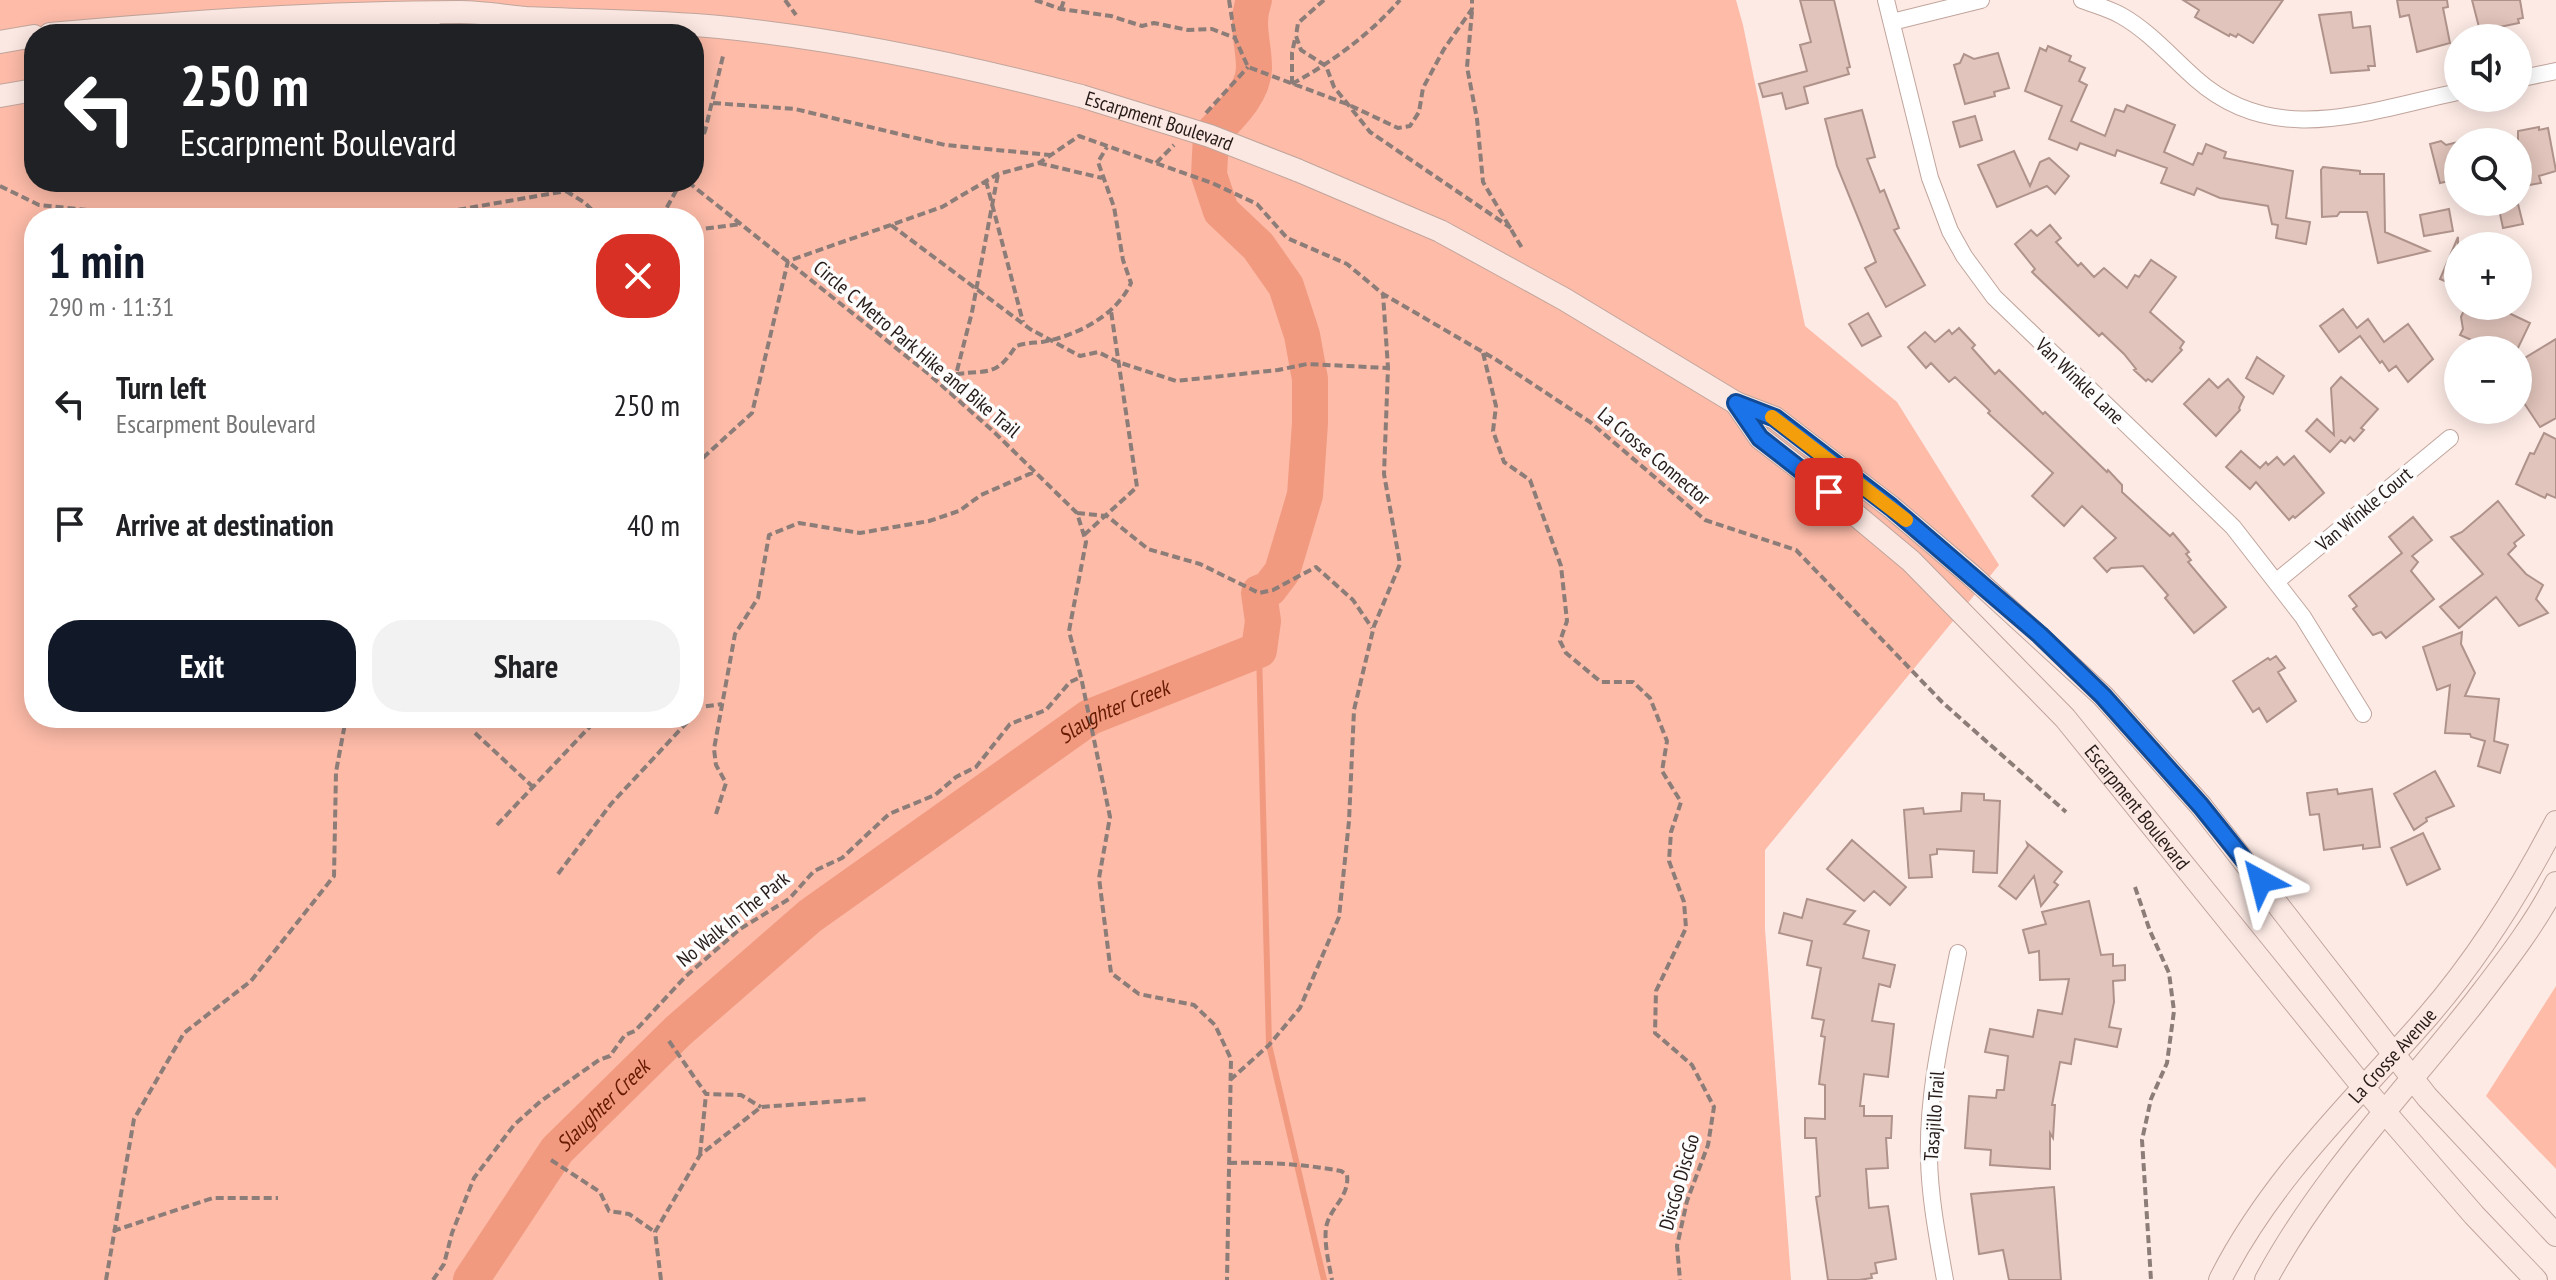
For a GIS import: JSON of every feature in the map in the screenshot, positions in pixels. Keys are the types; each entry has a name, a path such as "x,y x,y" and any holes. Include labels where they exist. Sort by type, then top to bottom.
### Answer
{"main road":[{"name":"Escarpment Boulevard","path":"175,24 464,12 526,18 677,24"},
{"name":"Escarpment Boulevard","path":"459,24 526,18"},
{"name":"Escarpment Boulevard","path":"704,27 919,57 1081,96 1210,136 1440,231 1564,299 1736,403 1775,418 1891,507 2040,635 2103,696 2201,806 2427,1097 2556,1235"},
{"path":"0,42 24,38"},
{"path":"0,96 24,92"},
{"name":"Escarpment Boulevard","path":"1736,403 1760,438 1911,561 2065,718 2363,1087 2474,1215 2536,1280"},
{"name":"La Crosse Avenue","path":"2220,1280 2255,1220 2299,1158 2428,1016 2461,975 2550,847 2556,822"},
{"name":"La Crosse Avenue","path":"2266,1280 2309,1209 2501,969 2556,883"}],"street":[{"name":"Van Winkle Lane","path":"1886,0 1930,178 1950,231 1964,256 1994,297 2217,510 2277,581 2330,658 2363,714"},
{"path":"1892,22 1981,0"},
{"path":"2082,0 2120,15 2140,28 2213,93 2238,107 2265,116 2283,120 2321,120 2444,95"},
{"path":"2532,76 2556,71"},
{"name":"Van Winkle Court","path":"2277,581 2450,438"},
{"name":"Tasajillo Trail","path":"1945,1280 1930,1183 1929,1133 1933,1085 1958,953"}],"path":[{"path":"785,0 798,17"},
{"path":"1035,0 1061,9 1111,16 1142,26 1154,23 1188,30 1212,29 1235,38"},
{"path":"1061,9 1064,0"},
{"path":"1229,0 1235,38 1248,67 1347,104 1398,128 1410,126 1419,112 1423,88 1431,72 1472,9"},
{"path":"1292,84 1292,53 1298,23 1324,0"},
{"path":"1292,84 1326,66 1385,17 1400,0"},
{"path":"1472,0 1467,67 1477,119 1483,182 1522,248"},
{"path":"1296,36 1301,50 1326,66 1334,87 1370,132 1511,228"},
{"path":"704,133 723,56"},
{"path":"713,103 795,109 945,145 1051,155"},
{"name":"La Crosse Connector","path":"1051,155 1079,136 1212,183 1257,204 1287,238 1347,264 1383,294 1483,353 1590,422 1705,520 1796,550 1942,702 2066,812"},
{"path":"956,374 1003,366 1016,346 1074,333 1110,310 1126,295 1131,283 1123,260 1114,207 1098,162 1107,147"},
{"path":"704,457 752,413 788,261 942,207 998,174 1039,163 1051,155"},
{"path":"1039,163 1102,178"},
{"path":"951,394 977,288 998,174"},
{"path":"986,181 1024,324"},
{"path":"0,186 39,205 68,208"},
{"path":"468,208 560,192"},
{"path":"568,192 590,208"},
{"name":"Circle C Metro Park Hike and Bike Trail","path":"701,192 951,394 1077,513 1086,542 1069,631 1110,817 1099,878 1111,973 1139,994 1194,1005 1215,1025 1231,1059 1227,1280"},
{"path":"704,229 744,224"},
{"path":"890,224 1024,324 1080,356 1098,352 1118,362 1176,381 1307,364 1388,368"},
{"path":"1230,1080 1269,1045 1300,1008 1339,917 1349,821 1354,710 1373,629 1400,564 1384,474 1388,368 1383,294"},
{"path":"1084,535 1137,487 1110,310"},
{"name":"DiscGo DiscGo","path":"1483,353 1496,406 1493,431 1504,462 1530,480 1561,566 1567,621 1560,641 1566,653 1601,682 1633,682 1650,698 1667,741 1662,771 1681,802 1671,832 1669,861 1684,902 1686,928 1656,991 1655,1033 1692,1065 1714,1107 1708,1145 1687,1201 1677,1246 1680,1280"},
{"path":"716,814 726,783 716,765 714,749 735,634 758,598 769,535 799,523 860,533 929,521 959,511 981,495 1034,472"},
{"path":"1077,513 1107,516 1148,549 1200,564 1259,593 1273,590 1316,567 1353,600 1373,629"},
{"name":"No Walk In The Park","path":"433,1280 444,1264 452,1233 474,1178 514,1125 541,1101 615,1052 625,1035 635,1031 686,976 740,929 789,899 814,871 842,858 858,846 889,814 935,795 956,777 976,767 1010,724 1046,710 1070,682 1081,677"},
{"path":"704,707 722,704"},
{"path":"106,1280 134,1119 184,1033 251,981 334,876 336,772 344,728"},
{"path":"497,825 589,728"},
{"path":"558,874 611,804 682,728"},
{"path":"475,733 533,787"},
{"path":"2135,887 2169,973 2174,1011 2167,1063 2151,1099 2142,1140 2151,1280"},
{"path":"669,1041 706,1094 700,1155"},
{"path":"706,1094 741,1095 761,1107"},
{"path":"661,1280 655,1232 700,1155 761,1107 868,1099"},
{"path":"551,1160 600,1192 609,1211 629,1214 655,1232"},
{"path":"1229,1163 1287,1162 1341,1171 1347,1175 1346,1192 1332,1212 1326,1228 1332,1280"},
{"path":"113,1231 213,1198 278,1198"}],"shaded area":[{"path":"0,0 1736,0 1805,326 1897,402 1999,565 1765,850 1765,929 1791,1280 0,1280"},
{"path":"2556,986 2556,1169 2486,1096"}],"building":[{"path":"1800,0 1834,0 1850,67 1847,68 1849,74 1804,87 1808,103 1786,109 1782,93 1763,97 1759,84 1807,71 1800,45 1811,42"},
{"path":"2183,0 2283,0 2253,43 2238,34 2236,37 2229,36 2195,17 2199,10"},
{"path":"2397,0 2447,0 2448,7 2443,8 2446,24 2444,45 2417,52 2409,15 2400,17"},
{"path":"2472,0 2520,0 2523,18 2518,19 2519,23 2478,24"},
{"path":"2351,12 2353,28 2370,26 2375,66 2368,66 2369,70 2331,73 2319,15"},
{"path":"2048,46 2071,56 2069,61 2085,68 2079,81 2087,85 2071,121 2105,136 2115,109 2124,112 2127,105 2175,125 2164,152 2193,165 2206,144 2226,152 2224,158 2293,171 2286,218 2310,222 2306,244 2276,238 2278,225 2272,224 2268,206 2220,198 2197,188 2194,195 2161,183 2167,168 2117,150 2115,156 2080,143 2077,150 2049,139 2062,106 2025,91 2040,48 2046,51"},
{"path":"1998,53 2009,88 1994,92 1995,96 1965,104 1954,65 1960,63 1964,54 1974,59"},
{"path":"1862,110 1875,157 1867,159 1899,228 1894,230 1925,285 1886,307 1865,268 1876,262 1837,166 1825,119"},
{"path":"1975,116 1982,140 1960,147 1953,122"},
{"path":"2532,128 2548,128 2556,171 2539,176 2541,183 2532,185"},
{"path":"2441,141 2444,143 2444,182 2440,183 2430,144"},
{"path":"2014,151 2030,186 2040,162 2049,158 2069,176 2055,194 2047,186 1997,207 1978,165"},
{"path":"2323,167 2360,171 2360,174 2384,174 2385,232 2429,251 2378,263 2367,212 2340,212 2337,216 2322,217"},
{"path":"2444,210 2444,216 2450,216 2453,231 2424,236 2420,215"},
{"path":"2500,216 2521,216 2523,224 2503,228"},
{"path":"2050,225 2061,238 2056,242 2078,266 2081,263 2094,277 2104,268 2127,288 2151,260 2176,277 2150,312 2184,342 2180,348 2182,350 2152,382 2146,381 2134,370 2124,354 2102,333 2099,336 2032,272 2035,269 2015,244 2031,230 2037,236"},
{"path":"2343,309 2357,328 2368,319 2384,342 2408,324 2433,359 2408,382 2396,366 2389,371 2382,361 2380,363 2360,336 2339,352 2320,326"},
{"path":"1868,313 1881,336 1862,346 1849,324"},
{"path":"2462,320 2524,320 2530,323 2524,336 2462,336 2460,335"},
{"path":"1959,328 1995,374 1999,370 2043,414 2045,412 2108,470 2122,485 2122,492 2170,536 2173,533 2189,552 2186,554 2191,560 2188,562 2226,607 2194,633 2143,566 2111,568 2107,572 2094,558 2116,538 2082,506 2064,526 2032,496 2053,473 1988,413 1990,411 1955,377 1949,382 1931,363 1926,368 1908,347 1925,332 1935,342 1949,330 1952,334"},
{"path":"2556,339 2556,418 2540,427 2532,415 2532,354"},
{"path":"2257,357 2284,376 2273,394 2246,378"},
{"path":"2341,377 2378,409 2354,441 2350,437 2345,443 2341,440 2330,452 2306,431 2317,419 2334,435 2331,388"},
{"path":"2209,379 2218,388 2228,379 2244,397 2240,410 2216,436 2184,404"},
{"path":"2544,433 2556,439 2556,498 2547,494 2545,498 2516,484 2530,453 2534,454"},
{"path":"2241,451 2260,468 2277,457 2284,465 2294,456 2324,493 2289,520 2256,482 2250,489 2226,467"},
{"path":"2498,501 2524,535 2514,543 2516,546 2508,554 2526,574 2543,585 2536,599 2548,613 2519,626 2496,597 2459,628 2440,607 2483,574 2451,537 2462,532"},
{"path":"2413,517 2432,540 2412,556 2418,562 2411,571 2434,599 2386,638 2381,632 2373,635 2353,609 2357,606 2349,596 2402,553 2389,537"},
{"path":"2462,632 2461,644 2475,673 2465,696 2499,699 2494,741 2508,745 2500,773 2478,766 2485,741 2470,734 2445,733 2450,685 2437,690 2423,647"},
{"path":"2276,656 2285,668 2278,672 2296,701 2267,722 2259,708 2253,712 2233,681"},
{"path":"2435,771 2454,806 2426,818 2427,821 2414,830 2394,794"},
{"path":"2337,789 2338,794 2372,789 2380,847 2363,849 2363,845 2324,850 2319,814 2310,815 2307,793"},
{"path":"1962,793 1984,794 1984,800 2000,801 1997,873 1973,872 1974,851 1937,849 1937,854 1930,855 1932,877 1909,878 1904,810 1923,808 1924,814 1961,811"},
{"path":"2423,833 2440,869 2407,885 2391,848"},
{"path":"1852,840 1906,887 1890,905 1874,891 1864,901 1827,869"},
{"path":"2027,843 2062,872 2054,882 2058,885 2041,906 2034,876 2016,899 1999,886 2028,846"},
{"path":"1807,899 1855,911 1844,924 1869,931 1863,958 1895,965 1890,987 1879,984 1872,1021 1894,1024 1888,1077 1864,1074 1860,1106 1864,1106 1864,1116 1892,1116 1891,1138 1886,1138 1888,1168 1866,1169 1869,1208 1888,1206 1896,1259 1875,1263 1877,1273 1871,1274 1872,1278 1828,1280 1816,1197 1820,1196 1816,1138 1805,1138 1805,1118 1825,1119 1825,1085 1819,1084 1824,1020 1812,1018 1821,968 1807,965 1812,941 1779,933 1784,913 1802,918"},
{"path":"2089,901 2101,955 2113,954 2113,966 2125,965 2125,980 2113,981 2114,1002 2109,1027 2121,1029 2117,1047 2075,1039 2071,1064 2060,1062 2052,1105 2055,1105 2053,1138 2050,1133 2050,1169 1990,1165 1991,1150 1965,1148 1969,1096 1996,1098 1997,1090 2004,1090 2008,1056 1985,1052 1990,1029 2033,1037 2038,1010 2062,1014 2069,979 2040,980 2039,951 2029,953 2023,930 2046,924 2042,912"},
{"path":"2054,1187 2061,1280 2009,1280 2003,1250 1979,1254 1971,1194"}],"waterway":[{"name":"Slaughter Creek","path":"471,1280 557,1150 678,1031 810,916 1090,717 1259,650 1263,621 1259,593 1269,589 1282,572 1305,495 1310,379 1302,335 1286,286 1258,246 1221,211 1209,175 1211,135 1238,105 1253,78 1250,25 1254,0"},
{"path":"1259,650 1269,1045 1324,1280"}],"slow traffic":[{"path":"1772,417 1906,520"}],"route":[{"path":"1829,492 1760,438 1736,403 1775,418 1891,507 2040,635 2103,696 2201,806 2261,881"}]}
